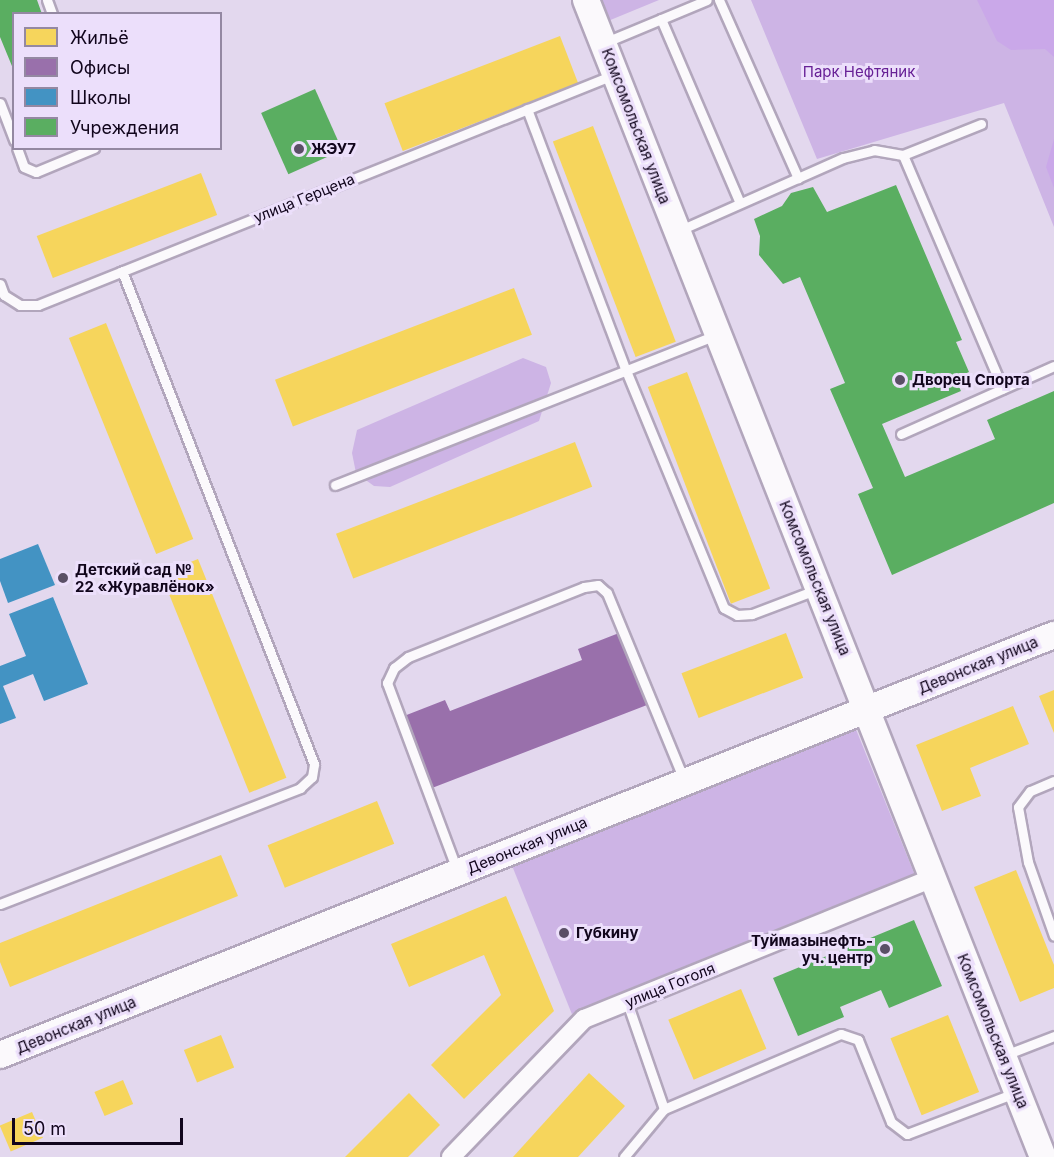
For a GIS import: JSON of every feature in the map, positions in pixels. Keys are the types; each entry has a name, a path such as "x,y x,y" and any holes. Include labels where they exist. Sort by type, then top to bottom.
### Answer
{"street":[{"name":"Комсомольская улица","path":"586,0 1043,1157"},
{"name":"Девонская улица","path":"0,1055 1054,635"},
{"name":"улица Гоголя","path":"451,1157 584,1019 933,878"}],"lane":[{"path":"603,43 707,0"},
{"path":"719,0 798,178"},
{"path":"661,19 741,203"},
{"name":"улица Герцена","path":"0,284 4,295 20,305 38,304 615,74"},
{"path":"0,104 12,135"},
{"path":"527,109 627,373 724,608 737,615 752,614 819,589"},
{"path":"678,231 798,178 874,150 903,155 981,124"},
{"path":"18,150 24,167 36,172 89,150"},
{"path":"903,155 1003,389"},
{"path":"0,904 300,788 312,777 314,764 122,271"},
{"path":"335,485 627,373 718,334"},
{"path":"901,434 1054,366"},
{"path":"458,872 387,683 394,668 419,652 584,586 598,585 607,593 685,782"},
{"path":"1054,780 1030,791 1018,807 1028,862 1054,936"},
{"path":"627,1002 664,1110"},
{"path":"624,1157 664,1110 842,1034 858,1040 891,1122 907,1134 1017,1092"},
{"path":"1003,1056 1054,1036"}],"green space":[{"path":"600,0 659,0 608,21"},
{"name":"Парк Нефтяник","path":"751,0 1054,0 1054,227 1004,103 817,159"},
{"path":"523,358 546,367 551,383 539,421 390,487 374,486 356,473 352,453 357,430"},
{"path":"855,727 915,875 572,1014 512,866"}],"shaded area":[{"path":"977,0 1054,0 1054,57 1045,49 1011,50 997,41"},
{"path":"1054,139 1054,188 1046,167"}],"building: Жильё":[{"path":"560,36 578,84 403,151 384,103"},
{"path":"593,126 676,342 636,357 553,141"},
{"path":"201,173 217,215 53,278 37,236"},
{"path":"514,288 532,335 293,426 275,380"},
{"path":"106,323 193,539 156,554 69,338"},
{"path":"687,372 770,589 731,604 648,387"},
{"path":"575,442 592,487 353,579 336,534"},
{"path":"198,559 286,778 249,793 161,574"},
{"path":"786,633 803,678 699,718 681,673"},
{"path":"1054,690 1054,733 1039,696"},
{"path":"1013,706 1029,744 970,768 981,796 942,811 916,745"},
{"path":"377,801 394,844 285,888 268,845"},
{"path":"221,855 238,896 10,987 0,962 0,943"},
{"path":"1016,870 1054,965 1054,988 1020,1002 974,887"},
{"path":"506,896 554,1011 464,1099 431,1065 501,995 484,955 409,987 391,944"},
{"path":"741,989 766,1049 694,1080 668,1020"},
{"path":"948,1015 979,1092 922,1115 891,1038"},
{"path":"221,1035 234,1067 197,1082 184,1050"},
{"path":"589,1073 625,1106 578,1157 513,1157"},
{"path":"123,1080 133,1104 105,1116 94,1092"},
{"path":"409,1093 440,1125 408,1157 345,1157"},
{"path":"32,1112 43,1138 11,1151 0,1126"}],"building: Офисы":[{"path":"619,633 647,705 432,788 404,716 445,700 450,711 582,660 578,649"}],"building: Школы":[{"path":"38,544 55,585 8,603 0,581 0,559"},
{"path":"53,597 88,684 44,701 33,674 3,686 16,718 0,724 0,666 26,656 9,614"}],"building: Учреждения":[{"path":"0,0 37,0 41,12 12,12 12,66 0,37"},
{"path":"315,89 342,150 288,174 261,113"},
{"name":"Дворец Спорта","path":"896,185 962,340 956,342 969,372 955,378 961,391 882,424 905,477 995,439 987,420 1054,391 1054,503 892,575 858,494 873,488 830,389 845,383 800,277 783,284 759,255 760,236 754,219 782,206 791,193 813,187 827,212"},
{"name":"Туймазынефть- уч. центр","path":"914,920 942,986 889,1008 881,990 840,1007 844,1017 798,1036 773,978"}],"place":[{"name":"ЖЭУ7","path":"299,149"},
{"name":"Дворец Спорта","path":"900,380"},
{"name":"Детский сад № 22 «Журавлёнок»","path":"63,578"},
{"name":"Губкину","path":"564,933"},
{"name":"Туймазынефть- уч. центр","path":"885,949"}]}
